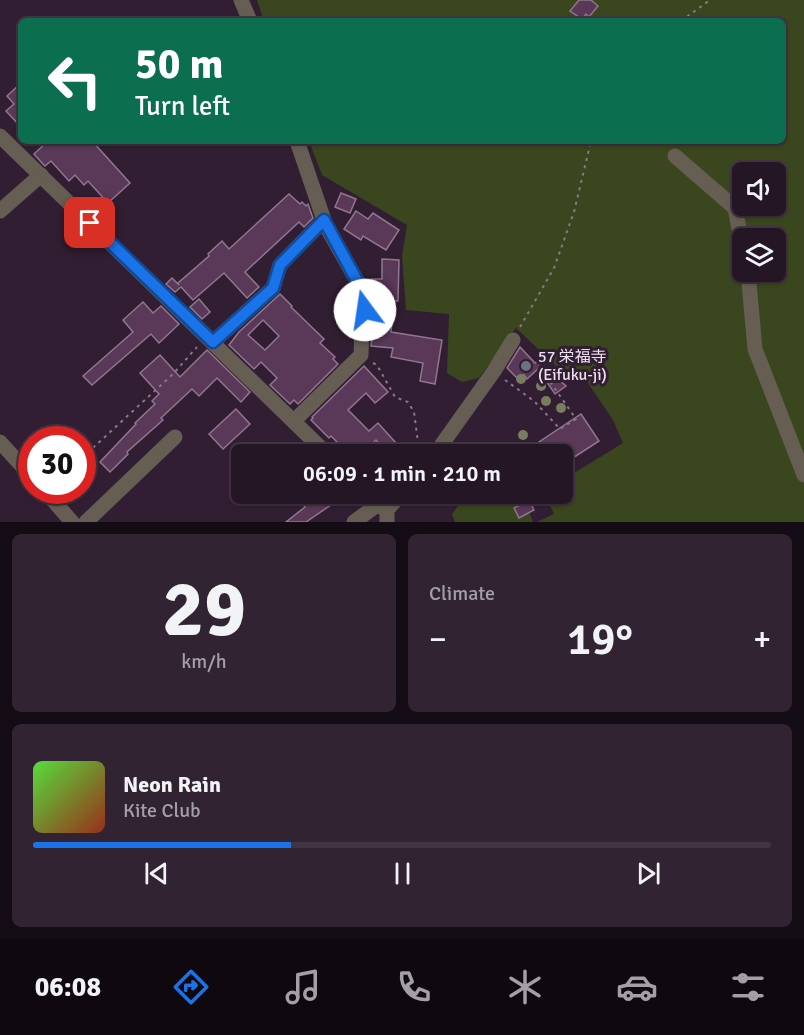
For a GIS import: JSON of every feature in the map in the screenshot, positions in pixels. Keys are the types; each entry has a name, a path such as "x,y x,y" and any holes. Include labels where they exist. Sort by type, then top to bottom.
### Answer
{"street":[{"path":"241,0 249,18"},
{"path":"0,136 317,444"},
{"path":"294,421 361,355 365,300 361,288 324,220 298,144"},
{"path":"675,156 735,208 739,228"},
{"path":"0,211 40,175"},
{"path":"210,339 273,288 280,265 324,220"},
{"path":"749,282 754,349 804,475"},
{"path":"442,444 494,371 513,339"},
{"path":"86,522 175,437"},
{"path":"0,442 18,462"},
{"path":"56,504 72,522"},
{"path":"354,522 379,507"}],"path":[{"path":"685,18 710,0"},
{"path":"513,339 554,268 574,212 590,144"},
{"path":"96,445 210,339"},
{"path":"361,355 377,365 395,397 408,402 414,412 418,444"},
{"path":"494,371 534,401 560,429 576,419 549,380"}],"green space":[{"path":"257,0 804,0 804,522 537,522 554,514 549,504 573,504 573,474 623,443 613,420 588,383 556,366 516,328 479,378 462,382 447,373 449,314 406,310 402,256 407,225 322,175 310,144 786,144 786,18 263,18"},
{"path":"460,504 526,504 533,522 455,522 452,514"}],"building":[{"path":"579,0 591,0 598,6 589,17 586,14 580,18 570,11"},
{"path":"18,86 18,124 6,111 14,104 7,96"},
{"path":"45,144 95,144 130,183 108,203 88,181 84,185 75,175 69,181 51,161 45,166 34,154"},
{"path":"341,193 356,199 350,213 335,207"},
{"path":"289,194 300,204 302,202 306,206 308,204 313,218 304,227 299,222 245,272 259,287 247,298 224,273 193,300 181,287 175,292 166,284 172,278 179,285 178,283 209,256 208,254 222,241 229,249"},
{"path":"356,211 368,219 373,213 399,230 386,250 363,236 361,240 344,229"},
{"path":"382,259 399,260 398,301 394,301 391,332 442,340 435,384 420,381 423,363 391,357 393,348 371,346 375,311 372,279 382,279"},
{"path":"280,294 324,339 320,343 335,357 333,359 338,364 298,404 294,400 290,404 270,385 277,378 261,362 254,369 229,345 239,332","holes":["263,320 279,336 265,350 248,335"]},
{"path":"199,299 210,312 202,319 190,307"},
{"path":"143,302 153,313 161,306 179,324 159,343 151,334 92,385 83,376 133,332 123,320"},
{"path":"520,347 535,363 538,361 566,386 555,394 538,369 527,379 524,375 519,380 507,368"},
{"path":"207,350 250,392 241,402 217,378 199,396 192,389 161,418 163,420 127,452 128,454 110,472 100,462 155,404 152,401 159,394 140,373 160,355 180,377"},
{"path":"364,366 388,392 375,403 366,393 348,410 369,431 378,423 396,443 379,444 376,440 372,444 339,444 331,436 329,438 311,420"},
{"path":"236,409 250,424 223,449 209,434"},
{"path":"581,414 599,441 573,458 573,444 536,444"},
{"path":"303,504 332,504 306,522 286,522 305,507"},
{"path":"522,504 531,504 534,510 519,518 514,508"}],"place":[{"name":"57 栄福寺 (Eifuku-ji)","path":"526,366"}],"route":[{"path":"90,223 213,342 273,288 280,265 324,220 361,288 365,310"}]}
